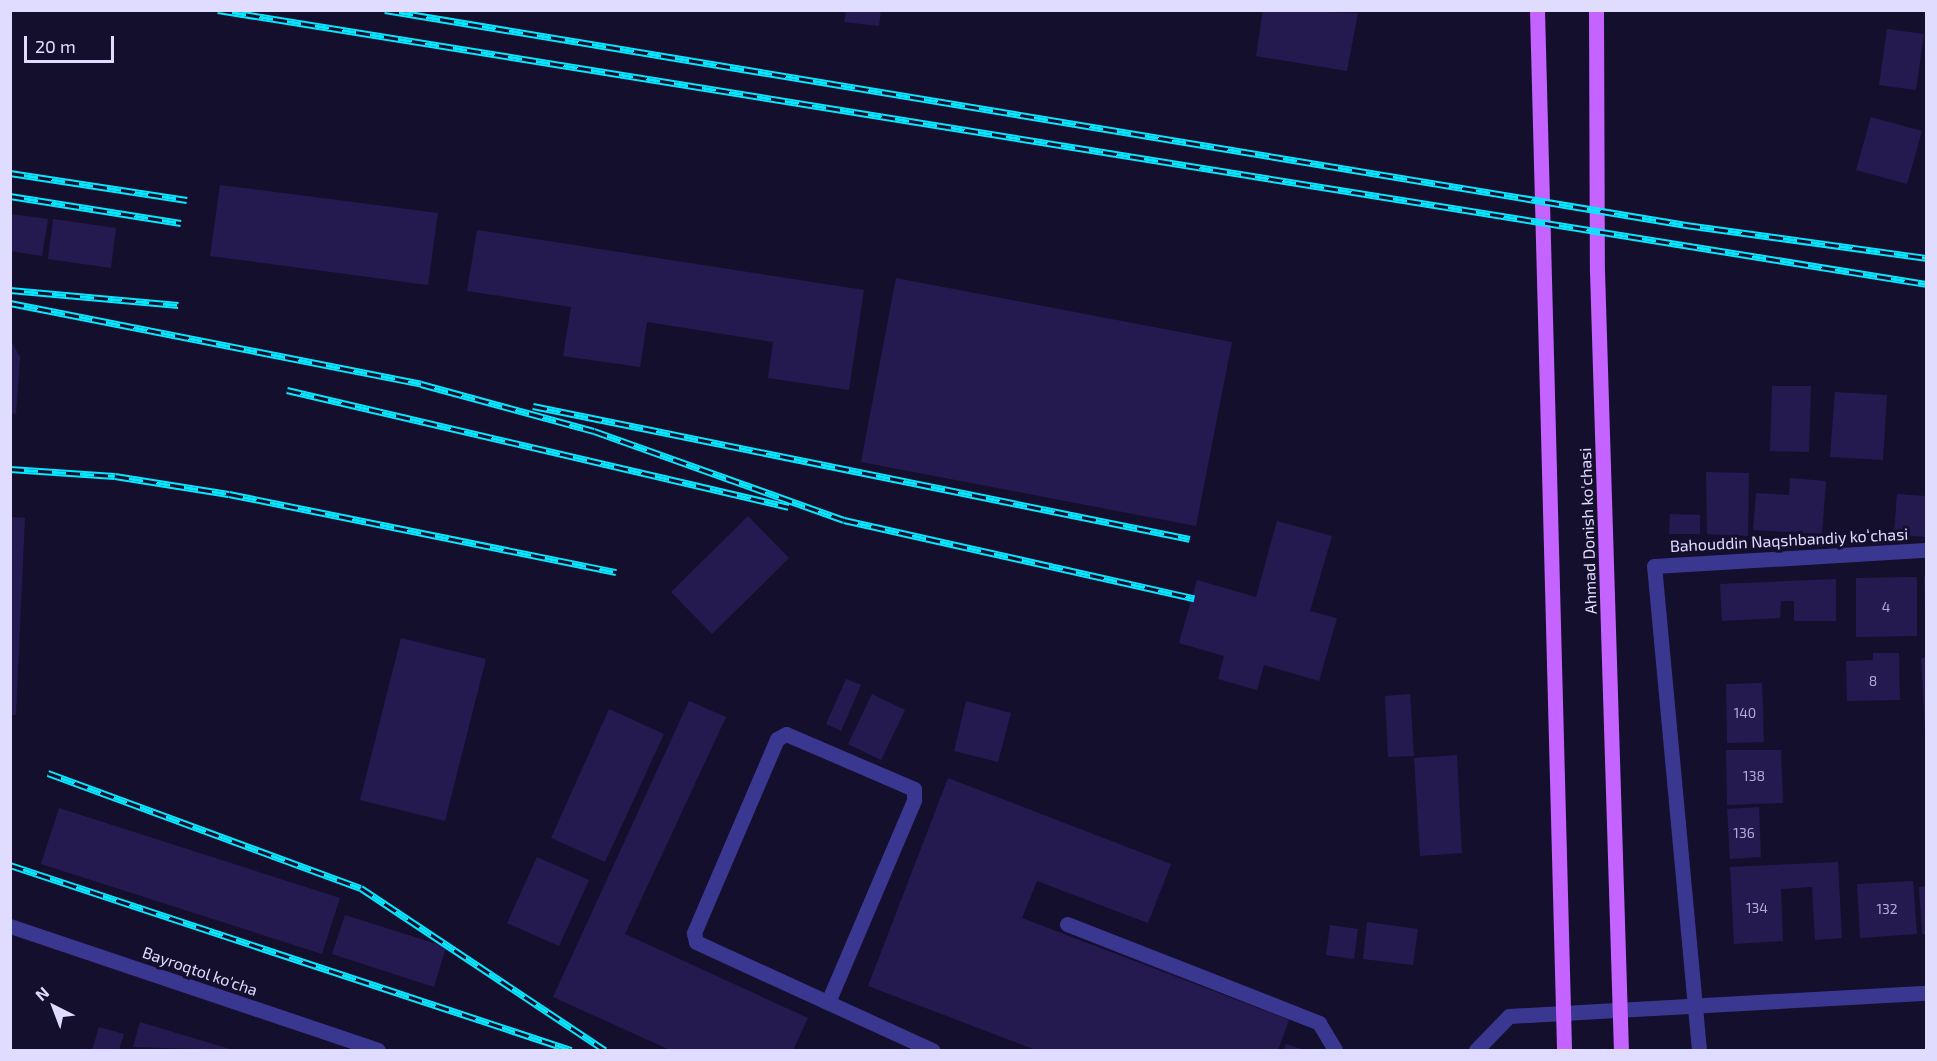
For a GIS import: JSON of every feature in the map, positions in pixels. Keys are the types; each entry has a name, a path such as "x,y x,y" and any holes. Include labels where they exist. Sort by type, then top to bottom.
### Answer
{"main road":[{"path":"1537,10 1564,1050"},
{"name":"Ahmad Donish ko'chasi","path":"1596,10 1597,271 1621,1050"}],"street":[{"name":"Bahouddin Naqshbandiy koʻchasi","path":"1696,1005 1654,566 1926,550"},
{"path":"828,1002 914,800 914,789 786,734 777,740 694,933 708,949 932,1050"},
{"path":"1067,924 1319,1023 1335,1050"},
{"name":"Bayroqtol ko'cha","path":"10,926 378,1050"},
{"path":"1476,1050 1509,1016 1926,993"},
{"path":"1696,1005 1699,1050"}],"building":[{"path":"846,10 881,10 879,26 844,22"},
{"path":"1263,10 1358,13 1347,71 1256,56"},
{"path":"1887,29 1924,34 1916,90 1879,85"},
{"path":"1871,117 1922,131 1907,184 1856,170"},
{"path":"220,185 438,213 428,285 210,256"},
{"path":"10,214 48,219 42,256 10,251"},
{"path":"53,219 116,228 111,268 48,259"},
{"path":"477,230 864,290 849,390 768,378 773,342 647,322 640,367 563,356 571,307 467,291"},
{"path":"896,278 1232,342 1196,526 861,462"},
{"path":"10,339 20,357 16,414 10,413"},
{"path":"1772,386 1811,386 1809,452 1770,451"},
{"path":"1835,392 1887,395 1883,460 1830,457"},
{"path":"1706,472 1749,473 1748,536 1707,534"},
{"path":"1790,478 1826,481 1822,534 1753,530 1756,493 1789,495"},
{"path":"1897,494 1926,496 1926,537 1894,534"},
{"path":"1670,514 1700,515 1700,534 1669,534"},
{"path":"748,516 789,558 712,634 671,592"},
{"path":"10,517 25,518 16,715 10,715"},
{"path":"1277,521 1332,536 1310,611 1337,618 1319,681 1264,665 1257,690 1218,679 1224,656 1179,643 1197,580 1256,597"},
{"path":"1924,576 1926,576 1926,614 1925,614"},
{"path":"1917,577 1917,636 1856,637 1856,578"},
{"path":"1836,579 1836,621 1794,621 1794,601 1781,601 1780,618 1722,621 1720,584"},
{"path":"401,638 486,659 445,821 360,800"},
{"path":"1873,653 1899,653 1900,700 1847,701 1846,661 1873,660"},
{"path":"1921,658 1926,658 1926,731 1925,731"},
{"path":"846,679 861,685 841,731 826,724"},
{"path":"1762,683 1764,742 1727,743 1726,684"},
{"path":"872,694 905,710 881,760 848,744"},
{"path":"1410,694 1414,756 1388,757 1385,696"},
{"path":"689,701 726,717 625,934 808,1018 793,1050 670,1050 553,997"},
{"path":"966,701 1011,713 998,762 954,751"},
{"path":"609,709 664,734 605,862 551,838"},
{"path":"1726,750 1781,750 1783,803 1727,805"},
{"path":"1457,755 1462,853 1420,856 1414,758"},
{"path":"948,778 1171,864 1148,923 1037,881 1022,918 1289,1020 1278,1050 1036,1050 868,986"},
{"path":"1759,807 1761,857 1730,859 1727,809"},
{"path":"59,808 340,898 322,954 41,864"},
{"path":"537,857 589,880 559,946 507,923"},
{"path":"1838,862 1842,938 1815,940 1812,887 1781,889 1783,941 1734,944 1730,867"},
{"path":"1913,881 1917,934 1860,938 1857,884"},
{"path":"1926,886 1926,934 1922,934 1919,887"},
{"path":"345,915 446,947 434,987 332,954"},
{"path":"1367,922 1418,929 1413,965 1363,959"},
{"path":"1330,925 1358,929 1354,959 1326,955"},
{"path":"140,1022 233,1050 133,1047"},
{"path":"99,1027 124,1034 119,1050 92,1050"},
{"path":"1286,1044 1304,1050 1284,1050"}],"railway":[{"path":"218,10 1926,284"},
{"path":"385,10 1686,225 1926,258"},
{"path":"10,173 187,200"},
{"path":"10,196 181,223"},
{"path":"10,290 178,305"},
{"path":"10,303 421,384 594,431 844,520 1194,598"},
{"path":"287,390 789,507"},
{"path":"533,406 1190,539"},
{"path":"10,469 115,476 229,494 616,572"},
{"path":"48,773 361,888 605,1050"},
{"path":"10,865 571,1050"}]}
